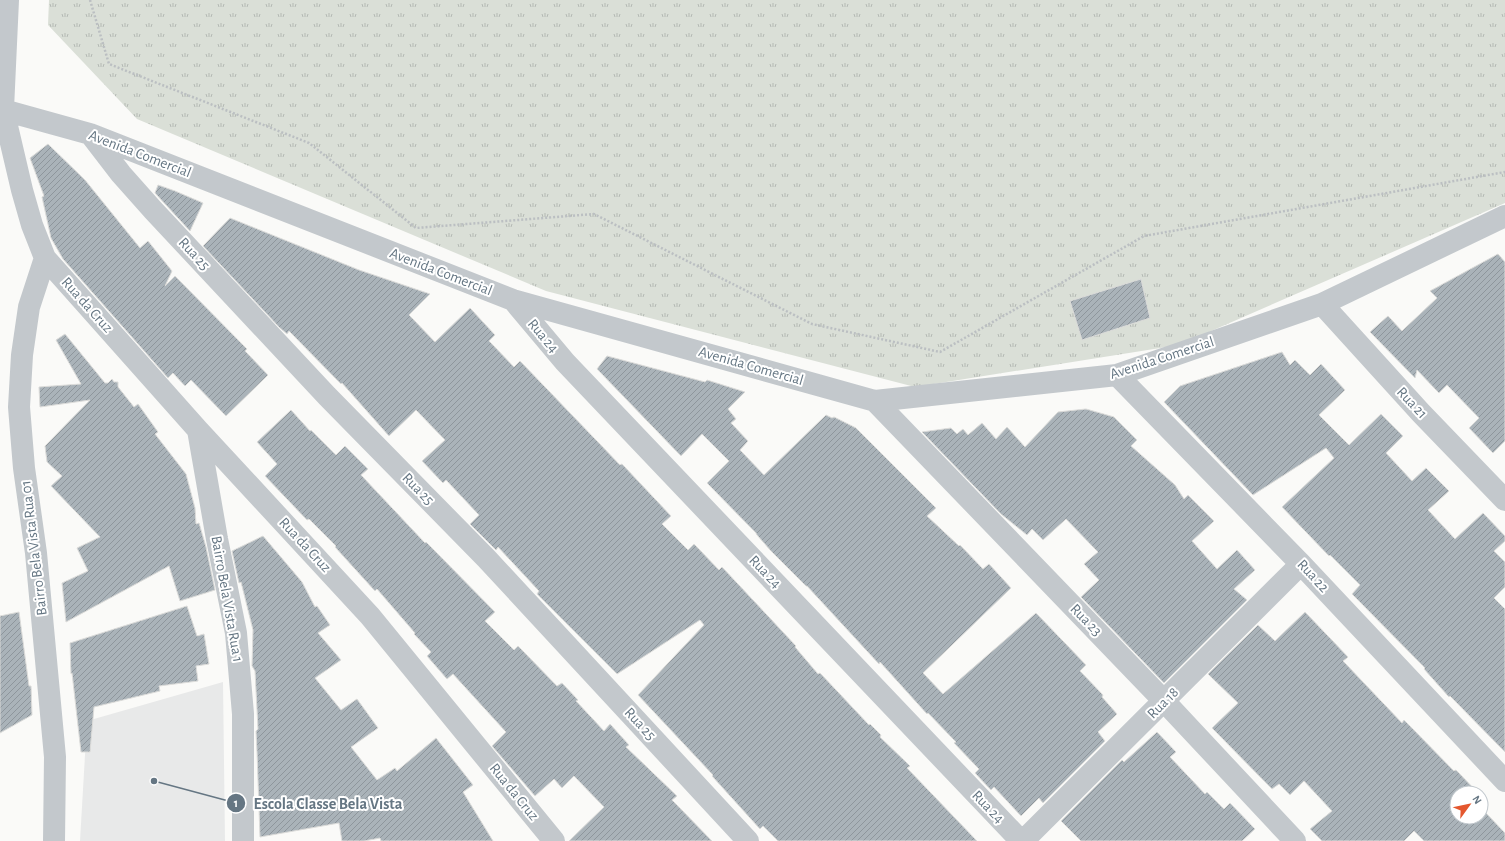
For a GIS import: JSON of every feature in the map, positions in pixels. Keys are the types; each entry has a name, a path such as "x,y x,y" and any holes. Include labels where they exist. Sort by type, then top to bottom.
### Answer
{"street":[{"path":"8,0 2,109 32,225 45,258"},
{"name":"Avenida Comercial","path":"2,109 90,134 513,300 875,401 1117,376 1322,304 1505,217"},
{"name":"Rua 25","path":"90,134 122,174 164,221 327,396 486,558 748,841"},
{"name":"Rua da Cruz","path":"45,258 198,430 370,616 554,841"},
{"name":"Bairro Bela Vista Rua 01","path":"45,258 29,307 22,355 19,407 24,468 36,553 55,757 54,841"},
{"name":"Rua 24","path":"513,300 570,368 1022,841"},
{"name":"Rua 21","path":"1322,304 1421,413 1505,500"},
{"name":"Rua 22","path":"1117,376 1301,564 1505,781"},
{"name":"Rua 23","path":"875,401 1164,701 1295,841"},
{"name":"Bairro Bela Vista Rua 1","path":"198,430 236,633 243,714 243,841"},
{"name":"Rua 18","path":"1022,841 1301,564"}],"path":[{"path":"90,0 109,64 309,143 416,228 594,214 812,324 940,352 1144,236 1505,172"}],"shaded area":[{"path":"223,682 225,841 80,841 87,721"}],"green space":[{"path":"49,0 1505,0 1505,203 1179,345 915,387 546,291 137,119 48,25"}],"building":[{"path":"48,144 85,180 140,248 148,241 172,271 165,286 175,276 247,349 245,351 268,375 226,416 191,380 185,386 173,373 168,378 63,259 51,238 42,197 44,196 30,158"},
{"path":"158,185 203,203 190,231 155,193"},
{"path":"230,218 359,270 430,294 409,315 435,342 470,308 495,335 489,341 514,367 520,361 671,516 662,524 688,550 694,544 719,570 722,567 796,646 795,647 818,674 820,673 869,725 870,724 881,735 880,737 910,766 907,768 977,841 778,841 763,826 760,829 712,776 713,775 638,695 704,625 700,620 617,674 537,594 539,591 498,547 496,550 470,524 479,515 446,480 443,483 422,461 445,440 416,410 389,436 342,383 341,384 289,331 287,334 279,327 203,246"},
{"path":"1498,254 1505,262 1505,441 1493,453 1469,428 1479,418 1447,385 1439,393 1417,370 1415,378 1370,332 1388,316 1402,331 1437,298 1430,291"},
{"path":"1141,279 1150,318 1082,340 1070,301"},
{"path":"65,334 105,383 108,383 112,379 114,382 118,382 118,387 134,407 138,404 158,432 155,434 186,474 195,508 196,524 199,523 206,547 215,590 180,601 169,566 66,622 62,583 88,571 77,548 100,537 51,486 62,476 47,462 45,446 90,400 40,407 39,387 81,384 56,340"},
{"path":"1282,352 1290,365 1295,360 1310,375 1321,364 1345,390 1319,415 1349,445 1381,414 1403,436 1386,453 1412,481 1426,468 1449,491 1428,510 1455,539 1483,513 1505,536 1505,541 1494,551 1505,562 1505,587 1494,598 1505,609 1505,752 1450,696 1449,697 1424,669 1425,668 1352,594 1360,585 1330,555 1329,556 1282,507 1334,458 1326,448 1253,495 1164,402 1180,386"},
{"path":"607,356 705,382 707,380 745,392 728,409 736,419 731,423 748,441 740,450 764,475 826,415 832,418 834,417 856,428 936,508 927,516 959,546 960,545 983,569 989,564 1011,588 923,673 943,694 1036,613 1086,665 1080,671 1103,695 1102,697 1117,714 1098,732 1105,741 1043,803 1039,798 1021,816 994,787 991,790 975,773 979,769 954,743 956,742 928,713 927,714 880,662 879,664 807,586 771,551 756,533 707,483 729,461 702,434 681,456 597,369"},
{"path":"1086,409 1114,417 1137,440 1131,446 1175,485 1184,499 1188,495 1214,521 1192,541 1217,569 1237,550 1255,570 1234,589 1247,600 1164,683 1081,597 1099,580 1084,564 1098,552 1066,519 1043,540 1032,529 1027,535 1001,514 922,432 951,428 957,434 963,429 968,435 982,423 996,439 1007,427 1025,447 1058,412"},
{"path":"291,410 310,431 311,430 336,455 345,446 368,469 361,475 425,543 426,542 495,612 485,621 514,650 518,646 557,686 562,683 578,700 576,701 604,731 610,724 629,745 626,747 677,796 672,800 712,841 569,841 604,807 574,776 562,788 554,779 535,796 492,746 506,732 453,674 447,679 427,656 431,652 377,589 375,591 335,547 336,546 309,519 307,520 265,476 277,464 257,442"},
{"path":"263,536 302,582 315,607 317,606 330,625 318,633 341,660 315,678 341,710 357,699 378,728 351,747 377,780 395,768 397,771 436,738 473,785 463,792 493,841 381,841 380,838 364,841 342,841 339,823 260,837 256,731 258,729 255,671 252,666 253,630 241,582 239,583 232,551"},
{"path":"187,606 197,636 204,634 209,664 196,666 198,681 159,686 160,691 94,707 90,752 81,752 72,673 71,674 70,643"},
{"path":"19,612 29,686 31,686 32,715 0,733 0,616"},
{"path":"1305,612 1348,657 1343,661 1402,723 1404,720 1454,771 1456,770 1470,785 1449,785 1449,825 1489,825 1489,816 1505,833 1505,841 1424,841 1414,831 1404,841 1322,841 1310,829 1332,811 1304,781 1290,795 1279,784 1272,789 1212,728 1238,703 1208,674 1258,625 1275,641"},
{"path":"1157,732 1176,752 1170,757 1205,794 1207,792 1224,809 1230,803 1255,829 1242,841 1081,841 1061,821 1122,760 1124,762"}],"place":[{"name":"Escola Classe Bela Vista","path":"154,781"}]}
